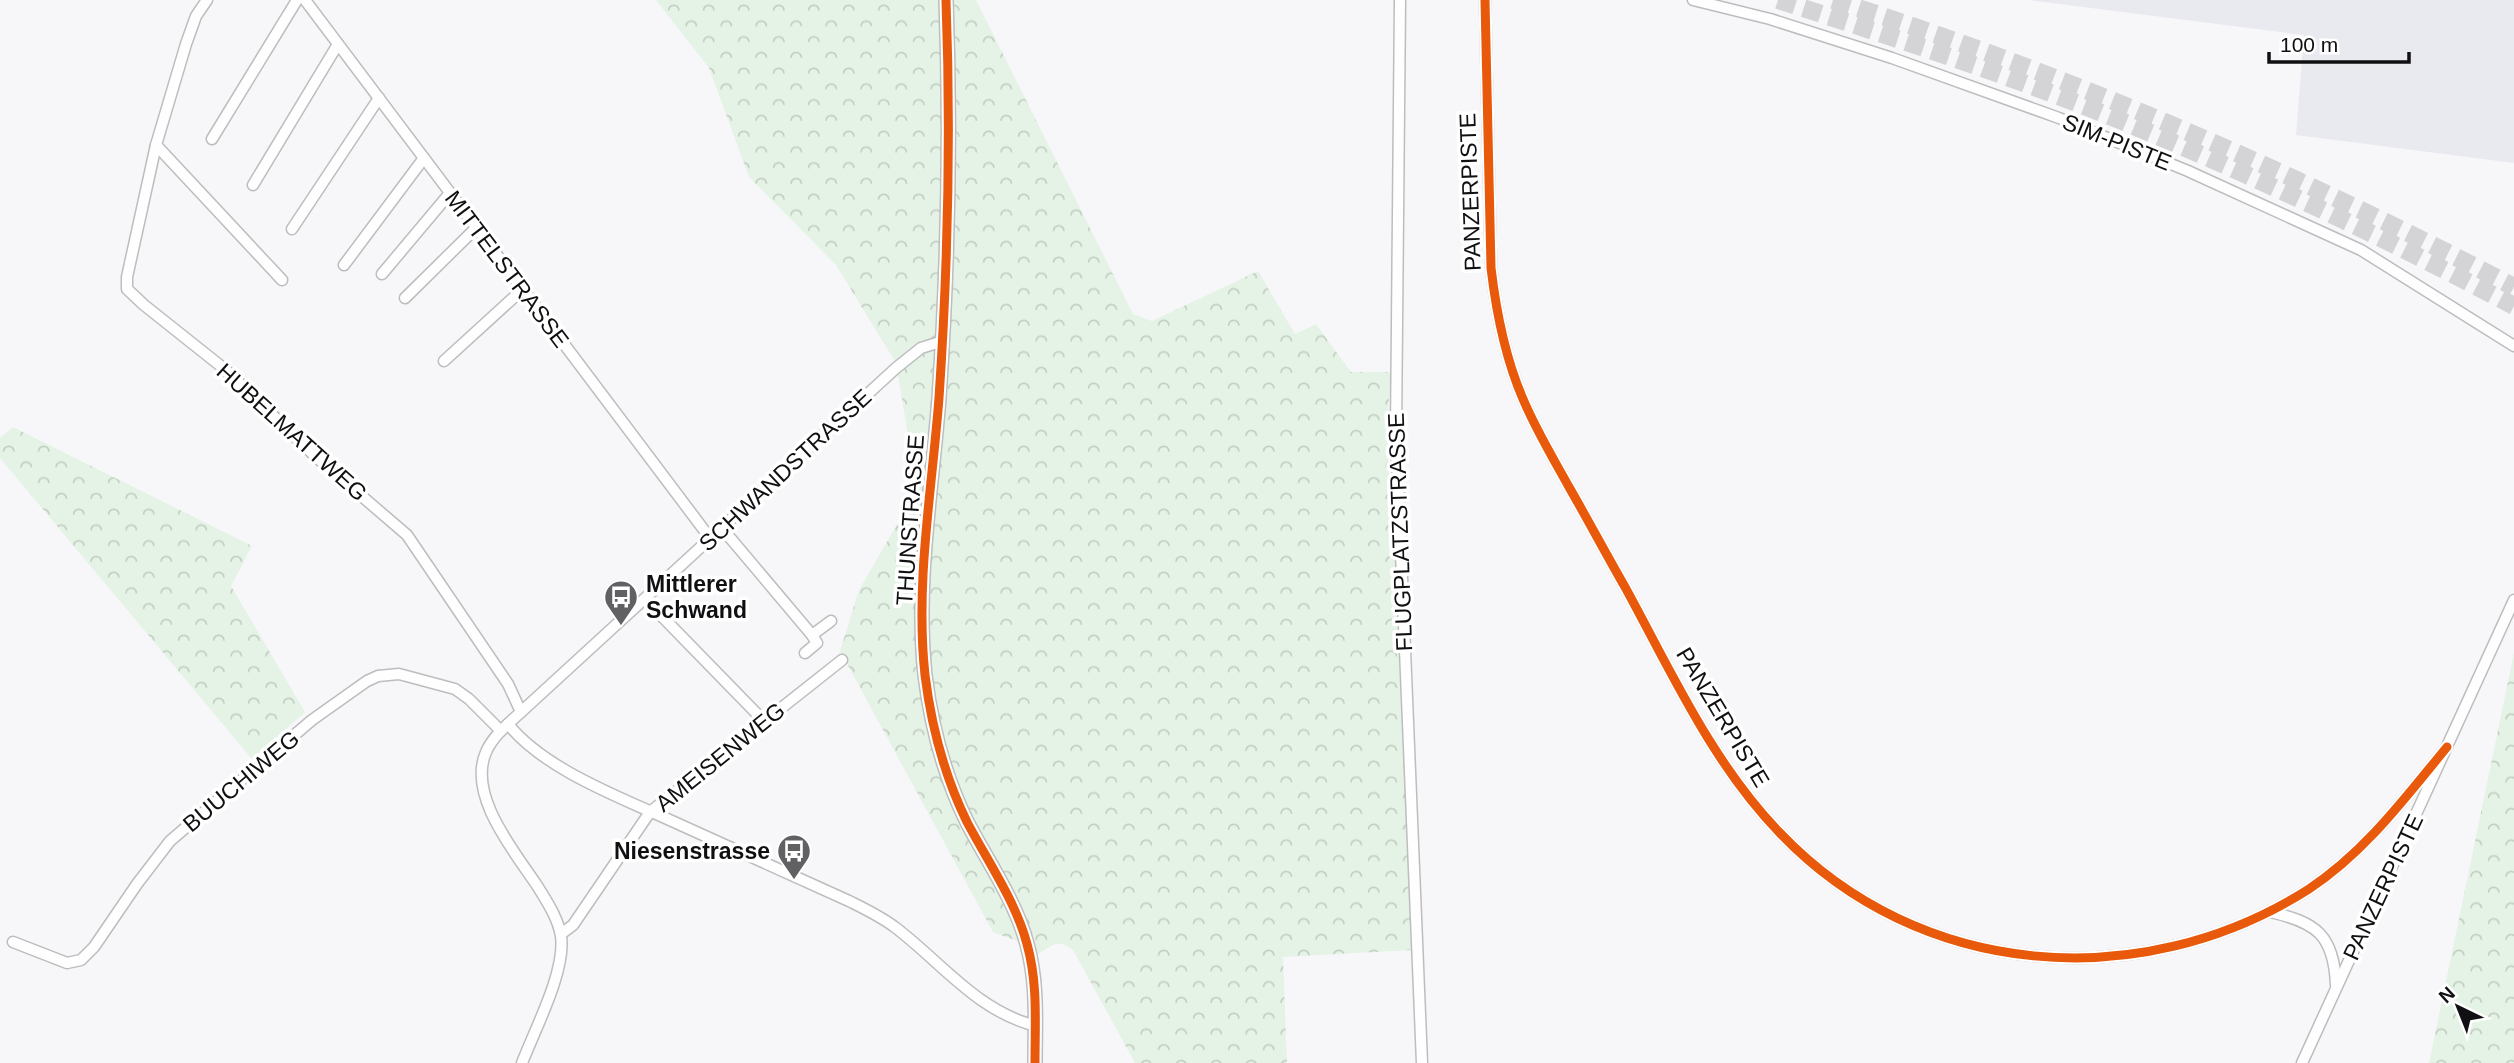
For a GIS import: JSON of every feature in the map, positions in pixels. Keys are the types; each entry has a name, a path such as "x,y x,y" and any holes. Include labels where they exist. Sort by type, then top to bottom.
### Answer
{"street":[{"path":"207,0 196,16 186,44 156,145 282,281"},
{"path":"212,139 297,0"},
{"name":"MITTELSTRASSE","path":"305,0 710,538"},
{"name":"THUNSTRASSE","path":"946,0 949,179 943,341 923,587 922,626 926,679 940,746 961,808 1027,942 1034,979 1035,1063"},
{"name":"FLUGPLATZSTRASSE","path":"1401,0 1396,431 1422,1063"},
{"name":"PANZERPISTE","path":"1485,0 1491,268 1498,311 1521,396 1699,722 1729,771 1757,808 1800,853 1825,874 1863,899 1914,926 1992,951 2066,959 2111,958 2159,951 2238,927 2311,888 2367,842 2396,811 2447,747"},
{"name":"SIM-PISTE","path":"1693,0 1759,16 1892,58 2059,118 2188,171 2361,250 2514,346"},
{"path":"253,185 338,44"},
{"path":"292,229 379,98"},
{"name":"HUBELMATTWEG","path":"156,145 127,277 127,289 144,306 227,371 315,456 407,535 508,684 521,712"},
{"path":"344,265 424,158"},
{"path":"382,274 450,193"},
{"path":"405,298 476,228"},
{"path":"444,361 523,289"},
{"name":"SCHWANDSTRASSE","path":"522,1063 557,974 562,949 561,934 549,905 484,797 482,763 489,746 504,727 914,352 927,344 943,341"},
{"path":"721,527 813,635 817,643 805,653"},
{"path":"645,600 760,717"},
{"name":"PANZERPISTE","path":"2302,1063 2514,600"},
{"path":"813,635 831,621"},
{"name":"AMEISENWEG","path":"561,934 573,925 650,812 842,660"},
{"name":"BUUCHIWEG","path":"13,942 67,963 82,960 170,841 312,720 367,681 379,676 399,674 455,689 504,727"},
{"path":"504,727 558,765 650,812 870,911 894,926 986,1005 1036,1026"},
{"name":"PANZERPISTE","path":"2270,912 2304,921 2327,941 2333,956 2336,989"}],"shaded area":[{"path":"2029,0 2514,0 2514,163 2296,135 2304,35"}],"green space":[{"path":"656,0 976,0 1133,314 1152,321 1258,271 1295,334 1316,324 1351,372 1391,372 1388,414 1389,506 1405,539 1412,950 1283,957 1287,1063 1135,1063 1073,950 1058,944 1036,955 1030,946 993,932 840,651 859,590 917,490 896,363 836,265 749,177 709,68"},
{"path":"13,427 252,546 231,586 305,712 252,759 0,458 0,438"},
{"path":"2514,653 2514,1063 2429,1063"}],"tunnel":[{"path":"1778,0 1988,70 2112,117 2315,207 2514,306"},
{"path":"1833,0 2008,60 2180,128 2348,204 2514,287"}],"cycle path":[{"path":"946,0 948,149 945,298 923,571 922,640 931,712 952,787 967,822 1008,897 1027,944 1034,988 1035,1063"},
{"path":"1485,0 1491,268 1502,335 1517,384 1545,444 1713,747 1756,806 1780,833 1836,882 1898,918 1964,943 2034,956 2104,957 2175,946 2244,923 2309,889 2366,841 2400,805 2447,747"}],"place":[{"name":"Mittlerer Schwand","path":"621,627"},
{"name":"Niesenstrasse","path":"794,881"}]}
